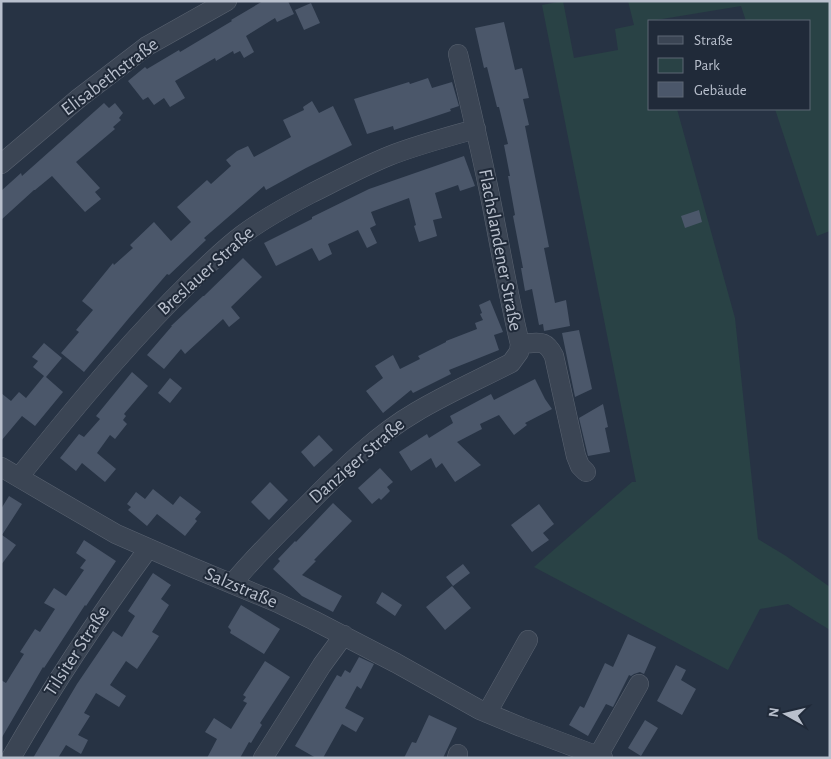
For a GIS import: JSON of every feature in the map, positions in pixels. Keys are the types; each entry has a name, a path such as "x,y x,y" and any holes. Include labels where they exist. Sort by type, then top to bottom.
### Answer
{"street":[{"name":"Elisabethstraße","path":"1,164 79,98 147,46 227,1"},
{"name":"Flachslandener Straße","path":"458,54 476,129 507,288 520,344 542,343 550,346 554,356 576,456 580,466 586,472"},
{"name":"Breslauer Straße","path":"6,471 57,430 143,330 218,255 242,235 265,219 338,179 389,156 476,129"},
{"name":"Danziger Straße","path":"232,584 293,518 373,442 415,412 511,363 519,352 520,344"},
{"name":"Salzstraße","path":"6,471 116,534 278,603 344,636 484,712 601,757"},
{"name":"Tilsiter Straße","path":"12,758 46,698 79,647 108,603 148,549"},
{"path":"263,758 322,665 344,636"},
{"path":"484,712 528,640"},
{"path":"601,757 639,684"}],"green space":[{"path":"563,1 574,58 618,50 615,29 634,25 628,1 830,1 830,231 817,236 775,110 811,110 811,20 746,20 741,6 648,20 648,110 677,110 735,318 758,539 830,587 830,630 788,604 760,609 728,670 534,567 632,482 636,482 542,5"}],"building":[{"path":"263,1 288,1 294,14 277,22 275,18 246,36 254,52 244,58 240,51 234,54 233,51 216,61 215,58 175,81 185,98 170,107 164,98 154,105 148,97 143,100 128,81 145,67 147,69 179,50 180,52"},
{"path":"311,3 320,23 304,30 295,10"},
{"path":"504,22 515,70 522,68 529,98 523,99 529,125 525,126 549,247 544,248 555,303 566,300 570,326 544,331 543,324 539,325 532,289 525,291 521,268 523,268 513,216 515,215 508,176 510,176 504,145 508,144 487,67 484,68 475,28"},
{"path":"428,78 432,88 452,82 459,106 450,109 451,111 394,130 393,126 367,134 354,99"},
{"path":"312,101 319,113 333,106 352,145 266,190 264,186 204,238 206,240 169,275 167,274 84,372 61,353 79,332 76,330 93,310 82,301 113,263 114,265 133,248 130,245 154,222 171,241 191,222 177,207 207,180 211,184 231,166 226,160 237,151 248,146 254,157 291,137 283,120 304,110 303,107"},
{"path":"104,103 109,108 115,103 123,113 119,118 121,120 113,127 115,129 76,162 100,188 95,192 101,199 85,212 52,176 1,220 1,191 21,173 22,176"},
{"path":"464,156 475,186 460,191 458,185 435,193 442,218 433,220 437,236 419,242 409,198 371,212 376,225 370,228 377,243 367,248 358,230 328,244 332,254 319,261 312,248 276,266 264,243 369,189"},
{"path":"699,210 702,222 685,228 681,216"},
{"path":"243,258 262,277 231,307 240,318 229,327 223,319 185,354 181,349 164,369 147,355 171,326"},
{"path":"490,300 503,332 494,335 499,350 449,370 451,374 413,393 411,390 383,413 366,391 383,378 375,366 393,355 400,369 420,359 418,356 446,341 477,329 475,323 483,320 479,305"},
{"path":"579,330 592,389 575,397 562,333"},
{"path":"44,343 62,358 46,377 63,392 35,426 22,416 1,441 1,393 11,401 19,392 26,398 44,376 33,367 38,361 32,357"},
{"path":"132,372 148,386 124,414 126,416 123,420 127,424 115,439 110,435 97,453 116,469 105,482 82,463 76,471 60,458 79,434 84,437 100,419 96,416"},
{"path":"170,378 182,388 170,403 158,393"},
{"path":"535,379 552,409 525,423 527,425 514,435 499,415 480,424 482,429 457,442 481,465 455,482 442,463 436,468 431,458 411,471 399,452 427,434 429,438 453,423 450,416 491,394 494,400"},
{"path":"603,404 608,427 605,428 610,452 588,456 579,418"},
{"path":"319,435 333,450 314,467 301,452"},
{"path":"380,468 393,482 387,487 390,491 381,500 379,498 372,504 358,488"},
{"path":"270,482 288,500 269,520 251,502"},
{"path":"153,489 173,505 180,496 201,512 195,519 197,521 185,536 157,514 147,526 128,510 131,507 127,504 136,492 145,499"},
{"path":"9,496 22,504 2,535 16,545 1,565 1,509"},
{"path":"333,503 352,521 302,575 342,596 333,612 302,596 273,569 280,561 278,559"},
{"path":"539,504 554,524 543,533 549,540 532,552 511,525"},
{"path":"84,540 116,561 43,667 1,739 1,680 6,683 24,654 20,652 35,629 40,632 55,609 44,603 54,588 66,596 84,570 80,568 86,560 76,553"},
{"path":"463,564 470,573 453,586 446,577"},
{"path":"153,573 171,585 161,599 169,605 152,632 159,636 137,669 126,661 110,685 126,696 119,707 96,693 84,713 90,716 78,735 88,740 81,754 66,745 58,758 33,758 77,684 113,631 122,637 135,616 128,611"},
{"path":"452,586 471,608 445,630 426,607"},
{"path":"382,592 402,605 395,616 376,603"},
{"path":"241,605 280,629 264,654 230,633 231,630 228,627"},
{"path":"628,634 656,647 644,674 640,672 629,675 613,707 606,704 588,736 569,725 580,706 584,708 605,663 613,667"},
{"path":"359,657 374,664 361,689 357,686 345,708 364,718 356,732 342,724 323,758 316,758 295,746 337,675 341,677 345,670 350,673"},
{"path":"265,661 290,677 260,723 262,725 240,758 207,758 217,739 205,732 214,718 231,729 247,703 243,701 246,697 243,695"},
{"path":"676,665 686,670 681,680 696,689 682,715 657,701"},
{"path":"429,715 457,728 443,758 404,758 412,742 416,743"},
{"path":"645,720 658,728 641,756 628,748"}]}
